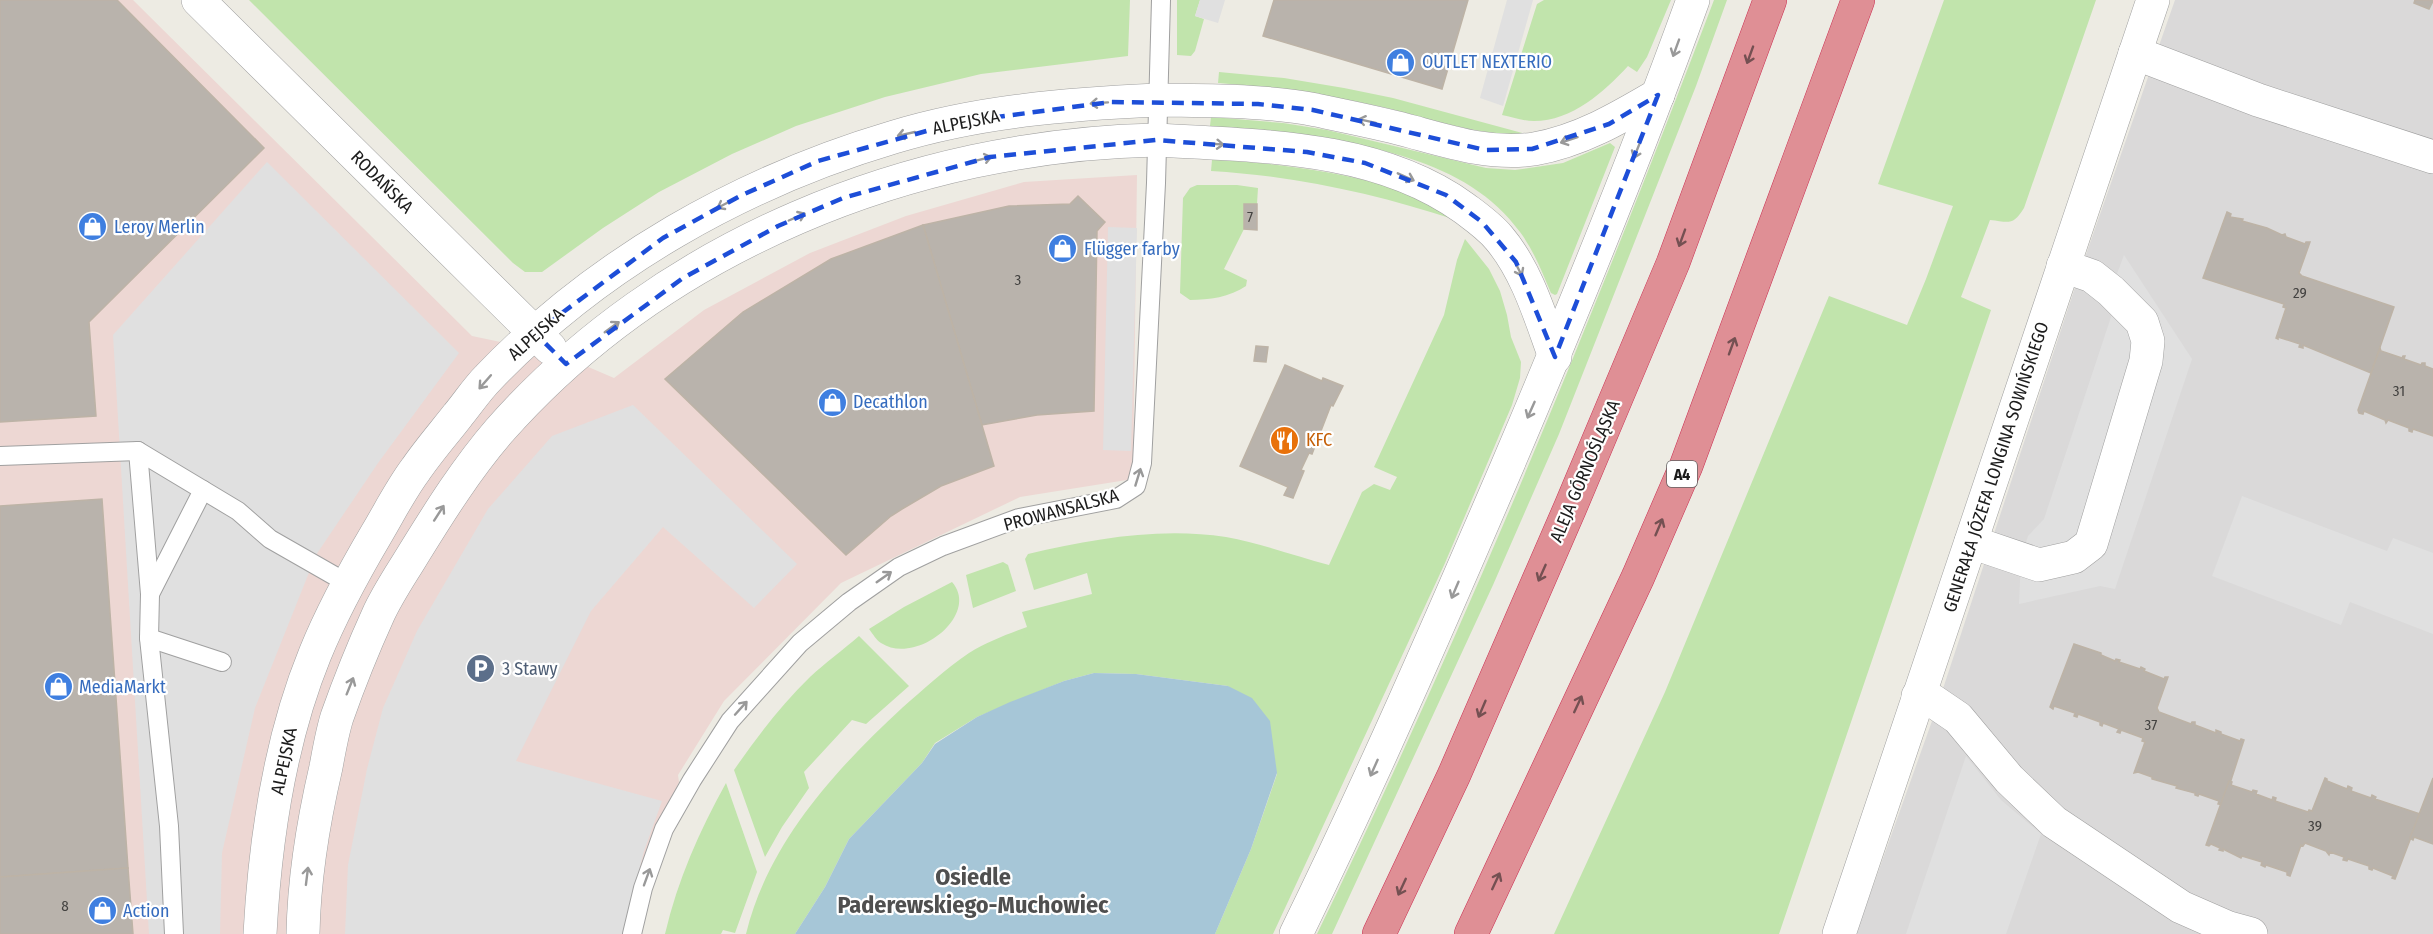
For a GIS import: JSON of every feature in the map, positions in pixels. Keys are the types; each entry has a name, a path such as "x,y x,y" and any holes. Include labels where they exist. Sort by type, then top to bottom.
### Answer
{"highway":[{"name":"ALEJA GÓRNOŚLĄSKA","path":"1379,934 1458,764 1611,412 1673,263 1770,0"},
{"name":"A4","path":"1471,934 1638,577 1686,466 1858,0"}],"street":[{"name":"RODAŃSKA","path":"198,0 566,364"},
{"path":"1296,934 1451,599 1555,357 1693,0"},
{"name":"GENERAŁA JÓZEFA LONGINA SOWIŃSKIEGO","path":"1839,934 2153,0"},
{"path":"2135,53 2258,100 2433,157"},
{"name":"ALPEJSKA","path":"260,934 263,873 292,724 314,655 347,583 415,469 486,380 535,333 583,293 663,238 740,196 818,161 897,136 1043,107 1157,100 1258,104 1313,110 1413,132 1455,145 1485,150 1532,149 1558,143 1609,124 1658,95"},
{"path":"303,934 304,900 312,833 337,718 379,612 441,510 499,432 566,364 609,328 683,278 778,226 843,198 990,157 1112,141 1156,140 1307,152 1354,161 1401,174 1446,195 1482,222 1498,237 1516,262 1555,357"},
{"path":"1971,542 2039,565 2074,558 2091,544 2146,362 2148,341 2142,322 2106,286 2092,276 2063,266"},
{"path":"1918,696 1933,701 1958,718 2009,779 2054,822 2181,907 2229,928 2251,934"}],"lane":[{"name":"PROWANSALSKA","path":"632,934 643,888 664,829 692,780 730,721 800,643 849,602 899,567 943,546 1019,518 1116,499 1136,486 1142,463 1143,446 1161,0"},
{"path":"0,456 138,451 237,511 270,539 347,583"},
{"path":"138,451 150,594 149,638 169,826 174,934"},
{"path":"150,594 203,490"},
{"path":"149,638 222,662"}],"highlighted area":[{"path":"1658,95 1555,357 1516,262 1482,222 1446,195 1365,163 1307,152 1156,140 990,157 843,198 778,226 683,278 566,364 535,333 663,238 740,196 818,161 959,122 1111,102 1258,104 1313,110 1485,150 1532,149 1609,124"}],"shaded area":[{"path":"0,0 133,0 472,336 558,354 614,378 704,310 810,253 906,216 1024,182 1137,175 1133,479 1020,497 841,583 724,701 678,775 679,782 643,862 630,934 0,934"},
{"path":"1200,0 1225,0 1218,23 1195,16"},
{"path":"1507,0 1533,0 1503,106 1480,98"},
{"path":"2175,0 2433,0 2433,934 1856,934 1937,707 2083,263"},
{"path":"267,162 459,353 378,463 316,555 255,708 222,853 220,934 149,934 113,335"},
{"path":"1108,227 1137,228 1131,451 1103,450"},
{"path":"2124,255 2192,359 2115,589 2100,586 2019,604 2021,559 2028,536 2044,519 2112,314 2105,306"},
{"name":"3 Stawy","path":"633,405 797,564 754,608 663,527 591,611 516,761 662,801 644,851 623,934 345,934 348,865 367,769 383,708 417,631 488,509 552,436"},
{"path":"2242,496 2387,551 2393,538 2433,553 2433,634 2350,602 2341,625 2212,576"},
{"path":"1966,756 2001,800 2041,834 2006,934 1906,934"}],"green space":[{"path":"249,0 1130,0 1128,56 981,74 885,97 796,126 732,154 659,192 603,228 542,272 525,272 513,263"},
{"path":"1177,0 1200,0 1195,16 1204,19 1195,51 1191,56 1177,55"},
{"path":"1544,0 1671,0 1647,57 1637,72 1628,66 1598,95 1561,116 1534,121 1502,115 1537,4"},
{"path":"1714,0 1727,0 1696,86 1559,434 1493,585 1332,934 1317,934 1425,704 1526,471 1575,354"},
{"path":"1944,0 2096,0 2024,208 2017,218 2010,222 1990,220 1961,297 1991,310 1779,934 1554,934 1665,692 1829,296 1907,325 1953,206 1878,184"},
{"path":"1219,72 1284,78 1344,88 1393,98 1526,134 1469,129 1378,106 1318,95 1218,83"},
{"path":"1211,117 1283,123 1327,130 1486,168 1515,170 1563,163 1610,143 1615,147 1555,295 1551,293 1534,254 1520,232 1492,202 1459,179 1420,162 1379,149 1292,135 1210,126"},
{"path":"1212,160 1287,166 1365,180 1412,194 1456,220 1366,194 1274,177 1211,171"},
{"path":"1197,185 1237,185 1258,188 1257,204 1244,204 1244,229 1224,269 1247,280 1246,286 1219,297 1190,300 1180,293 1183,198 1190,188"},
{"path":"1465,239 1489,269 1500,291 1511,337 1521,362 1520,378 1512,405 1445,563 1273,934 1215,934 1251,849 1277,774 1228,686 1136,674 1094,673 1064,681 977,717 935,743 922,763 849,839 825,887 795,934 746,934 756,901 787,839 829,783 877,732 960,659 983,645 1027,627 1022,612 1092,594 1087,573 1034,590 1025,559 1028,554 1102,539 1176,533 1226,537 1329,565 1362,492 1374,484 1390,490 1397,477 1374,467 1444,315 1457,260"},
{"path":"1003,562 1008,565 1016,591 973,608 966,575"},
{"path":"952,582 959,595 958,609 952,622 926,643 911,648 895,648 879,642 869,629 904,607"},
{"path":"859,636 909,686 866,724 852,720 804,772 809,788 765,857 734,770 799,688"},
{"path":"726,783 757,872 735,933 723,930 721,934 665,934 690,856"}],"water":[{"path":"1094,673 1136,674 1228,686 1252,698 1270,721 1277,773 1251,849 1215,934 795,934 825,887 849,839 922,763 935,744 977,717 1010,702 1064,681"}],"building":[{"name":"Leroy Merlin","path":"0,0 117,0 264,148 89,322 96,416 0,422"},
{"name":"OUTLET NEXTERIO","path":"1274,0 1468,0 1442,89 1263,36"},
{"path":"2415,0 2433,1 2429,9 2414,3"},
{"path":"1078,196 1105,222 1097,231 1094,411 1037,415 982,425 923,225 1009,206 1070,204"},
{"path":"1244,204 1257,204 1257,230 1244,229"},
{"path":"2227,212 2231,214 2230,217 2243,219 2242,221 2282,235 2285,234 2286,237 2305,244 2310,242 2299,273 2302,276 2394,307 2371,373 2303,345 2303,348 2299,347 2300,344 2276,338 2286,308 2283,307 2284,304 2203,278"},
{"name":"Decathlon","path":"923,225 994,466 941,486 902,509 846,555 665,379 743,312 831,259"},
{"path":"1256,346 1268,347 1266,362 1254,361"},
{"path":"2380,348 2381,351 2402,358 2405,356 2404,359 2421,365 2425,363 2425,366 2433,369 2433,436 2413,429 2412,432 2409,431 2409,428 2388,420 2386,423 2385,420 2364,411 2363,414 2359,413 2358,410"},
{"name":"KFC","path":"1285,365 1322,381 1323,378 1343,386 1333,406 1331,405 1312,454 1309,453 1301,470 1304,471 1293,498 1284,495 1288,487 1240,466"},
{"name":"MediaMarkt","path":"102,499 128,868 0,877 0,506"},
{"path":"2074,644 2101,653 2115,661 2120,660 2119,662 2140,669 2141,667 2145,669 2144,671 2164,679 2168,677 2157,708 2159,712 2191,724 2195,722 2195,725 2216,733 2216,730 2240,741 2244,740 2223,805 2218,804 2219,801 2199,794 2195,795 2195,793 2176,788 2177,786 2152,779 2138,772 2134,773 2145,742 2142,741 2143,738 2121,730 2120,733 2117,732 2119,729 2103,723 2102,726 2100,722 2078,714 2077,717 2074,716 2075,713 2054,706 2053,709 2050,707"},
{"path":"2325,778 2347,789 2348,786 2352,788 2351,791 2371,798 2372,795 2376,797 2375,799 2420,814 2395,879 2373,868 2369,869 2369,866 2348,859 2343,860 2344,857 2330,852 2329,855 2326,851 2305,843 2301,845 2290,876 2287,872 2261,865 2262,862 2242,856 2241,858 2223,849 2223,851 2219,850 2220,848 2211,844 2206,845 2229,781 2232,782 2231,785 2252,792 2257,791 2256,794 2272,800 2273,797 2276,798 2275,801 2308,812 2312,811"},
{"path":"2433,778 2433,844 2414,837 2413,840 2410,838"},
{"path":"128,868 133,934 0,934 0,877"}],"place":[{"name":"OUTLET NEXTERIO","path":"1401,62"},
{"name":"Leroy Merlin","path":"93,227"},
{"name":"Flügger farby","path":"1063,249"},
{"name":"Decathlon","path":"832,402"},
{"name":"KFC","path":"1285,440"},
{"name":"3 Stawy","path":"481,669"},
{"name":"MediaMarkt","path":"58,687"},
{"name":"Action","path":"102,911"}],"district":[{"name":"Osiedle Paderewskiego-Muchowiec","path":"973,891"}]}
